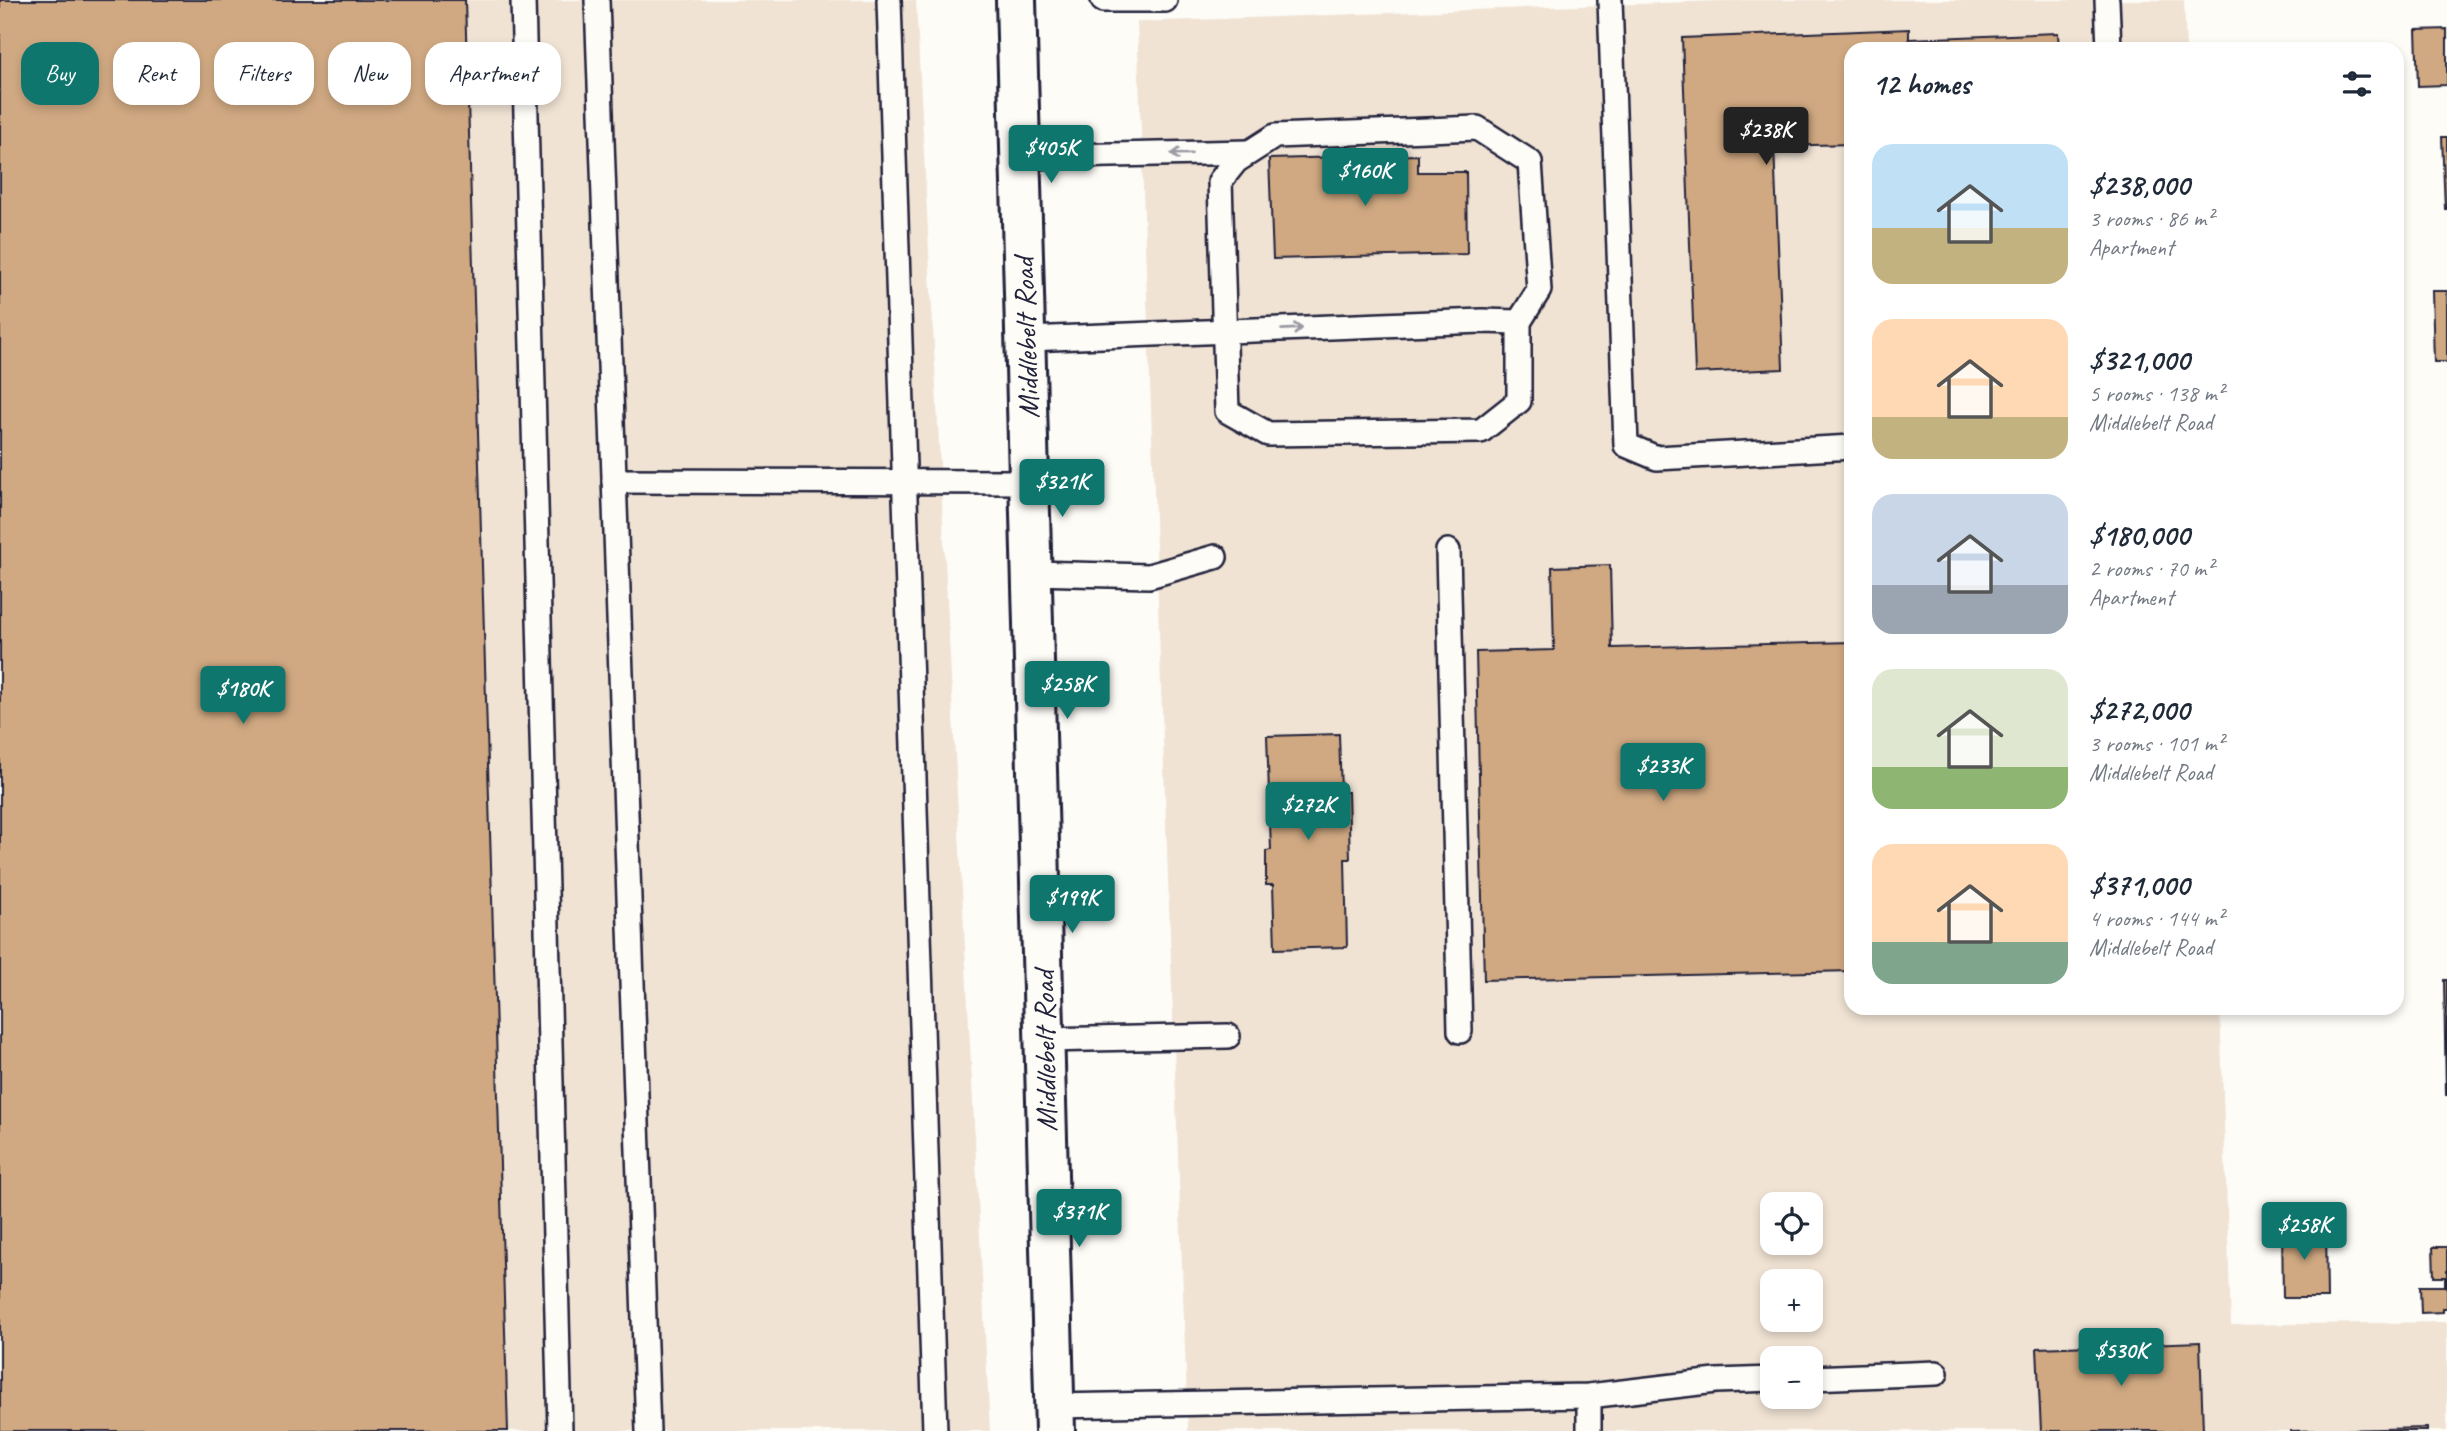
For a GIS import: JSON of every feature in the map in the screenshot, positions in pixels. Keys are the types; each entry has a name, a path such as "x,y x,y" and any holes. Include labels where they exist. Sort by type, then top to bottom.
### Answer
{"main road":[{"name":"Middlebelt Road","path":"1016,0 1054,1418"}],"lane":[{"path":"523,0 560,1431"},
{"path":"597,0 648,1431"},
{"path":"889,0 935,1431"},
{"path":"1103,0 1165,0"},
{"path":"1610,0 1626,444 1657,458 1844,447"},
{"path":"2107,0 2109,42"},
{"path":"1477,128 1530,162 1539,290 1520,322 1518,401 1481,431 1268,434 1227,411 1220,181 1236,160 1275,136 1477,128"},
{"path":"1021,157 1249,152"},
{"path":"1027,339 1482,321 1520,322"},
{"path":"614,481 1031,482"},
{"path":"1448,551 1460,1031"},
{"path":"1033,573 1149,576 1214,557"},
{"path":"1044,1040 1228,1036"},
{"path":"1823,1378 1936,1373"},
{"path":"1054,1418 1589,1396 1716,1381 1760,1380"},
{"path":"1589,1396 1589,1431"}],"shaded area":[{"path":"0,0 916,0 990,1431 0,1431"},
{"path":"1746,0 2184,0 2186,42 1844,42 1844,1015 2220,1015 2231,1325 2447,1322 2447,1431 1188,1431 1137,22"}],"building":[{"path":"0,0 465,0 466,42 425,42 425,105 468,105 508,1431 0,1431"},
{"path":"1909,29 1909,39 2058,33 2059,42 1844,42 1844,144 1774,146 1783,369 1695,373 1682,38"},
{"path":"2447,29 2447,85 2418,86 2416,30"},
{"path":"2442,137 2447,137 2447,209 2445,209"},
{"path":"1418,155 1418,172 1466,172 1467,254 1273,259 1269,159"},
{"path":"2432,291 2447,291 2447,362 2434,362"},
{"path":"1610,565 1612,648 1844,642 1844,971 1484,980 1476,652 1554,650 1552,567"},
{"path":"1339,734 1341,792 1348,792 1350,859 1345,859 1347,947 1275,949 1273,885 1266,885 1266,851 1271,850 1267,736"},
{"path":"2444,980 2447,980 2447,1095 2446,1095"},
{"path":"2282,1225 2326,1225 2327,1298 2283,1298"},
{"path":"2433,1247 2447,1247 2447,1308 2443,1308 2443,1312 2421,1313 2420,1286 2445,1286 2445,1277 2434,1277"},
{"path":"2200,1342 2203,1431 2041,1431 2037,1348"},
{"path":"2427,1428 2427,1431 2290,1431"}]}
